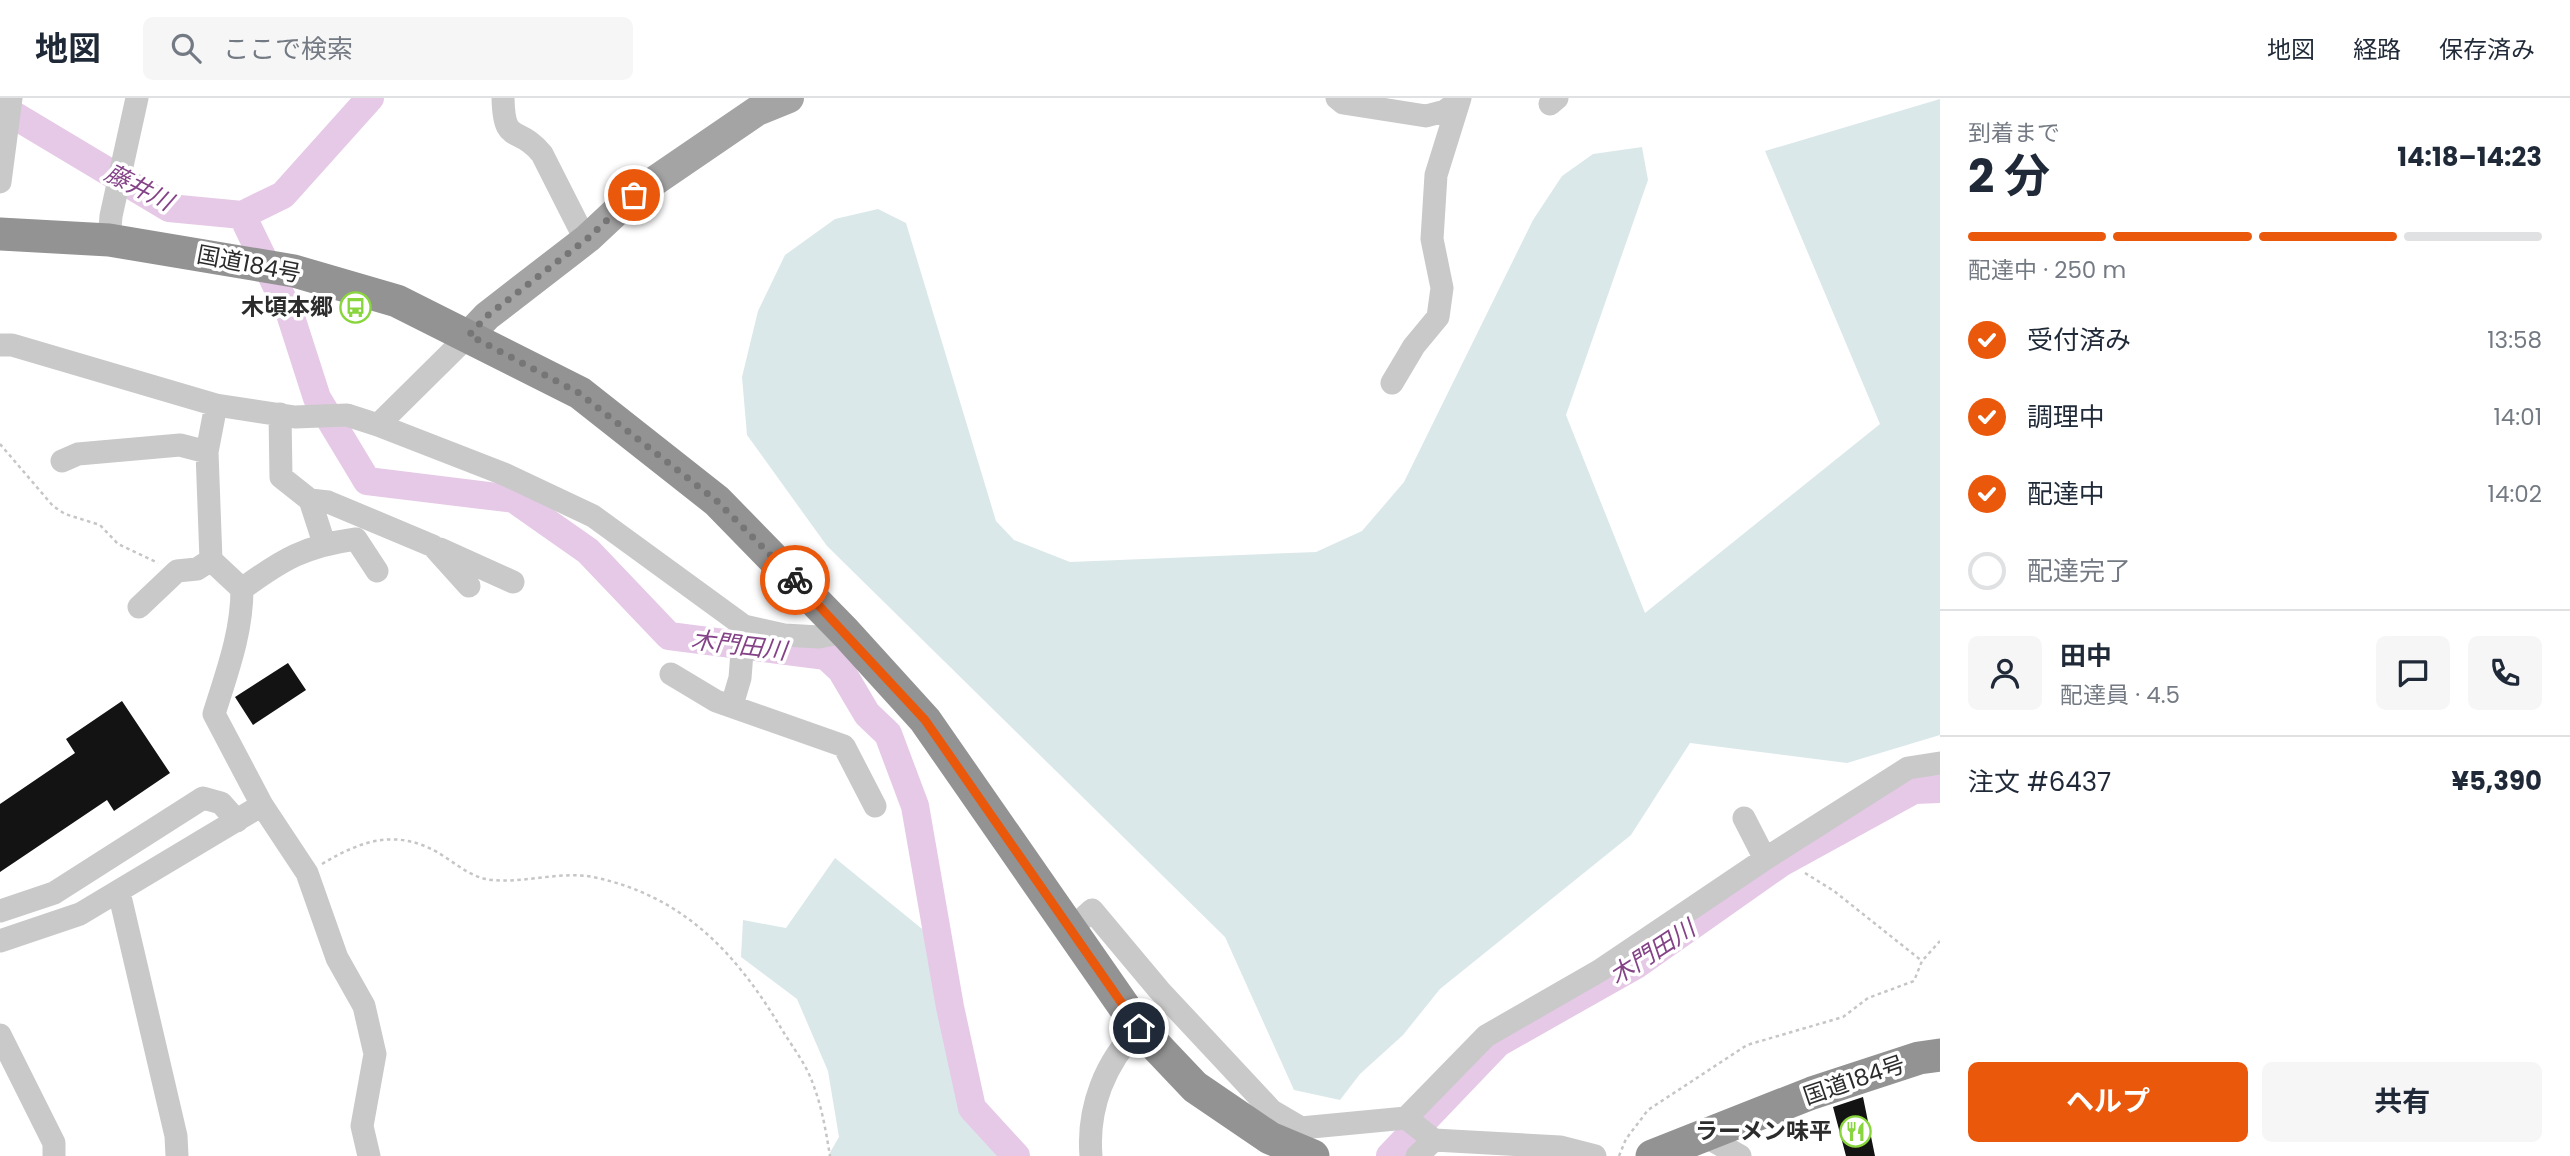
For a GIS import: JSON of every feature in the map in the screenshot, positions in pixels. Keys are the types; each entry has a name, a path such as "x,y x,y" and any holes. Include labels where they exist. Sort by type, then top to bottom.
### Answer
{"highway":[{"name":"国道184号","path":"0,234 110,228 294,271 397,301 469,335 579,393 717,501 845,632 925,720 1139,1028 1195,1087 1270,1138 1313,1156"},
{"name":"国道184号","path":"1652,1156 1812,1093 1919,1058 1940,1055"}],"main road":[{"path":"469,335 487,316 588,238 634,195 757,111 789,98"}],"street":[{"path":"110,228 137,98"},
{"path":"502,98 503,123 542,154 581,231 588,238"},
{"path":"1337,98 1343,103 1426,116 1445,111 1458,100"},
{"path":"0,182 11,99"},
{"path":"1392,383 1438,317 1442,288 1432,239 1436,176 1458,100"},
{"path":"379,425 469,335"},
{"path":"0,345 12,345 216,405 312,417 347,415 379,425 504,474 593,516 744,626 795,636 819,637 845,632"},
{"path":"216,405 206,452 211,560 242,589 242,617 214,714 262,805 307,873 337,958 364,1006 375,1054 362,1126 369,1156"},
{"path":"280,414 281,477 310,500 328,502 513,582"},
{"path":"62,461 78,454 180,445 206,452"},
{"path":"310,500 324,543"},
{"path":"242,589 281,560 324,543 356,539 377,571"},
{"path":"433,546 469,586"},
{"path":"139,607 177,571 197,569 211,560"},
{"path":"732,705 740,678 744,626"},
{"path":"671,674 716,701 844,746 875,806"},
{"path":"1070,930 1092,910 1159,990 1272,1111 1301,1128 1406,1118 1486,1036 1600,971 1765,859 1908,768 1940,763"},
{"path":"0,911 54,893 203,798 221,803 237,821"},
{"path":"0,941 80,914 262,805"},
{"path":"1744,818 1765,859"},
{"path":"119,892 176,1136 177,1156"},
{"path":"1091,1156 1091,1112 1121,1045 1139,1028"},
{"path":"0,1035 49,1152"},
{"path":"1406,1118 1434,1140 1560,1147 1595,1156"},
{"path":"1705,1136 1740,1156"},
{"path":"1417,1156 1434,1140"}],"path":[{"path":"0,444 53,506 65,514 100,525 118,544 142,558 177,571"},
{"path":"307,873 348,848 382,839 404,839 426,844 471,874 492,880 567,875 592,877 649,893 699,925 743,970 763,997 812,1080 830,1156"},
{"path":"1805,873 1834,891 1922,961"},
{"path":"1619,1156 1626,1139 1648,1110 1748,1045 1843,1017 1868,998 1914,981 1922,961 1940,941"}],"shaded area":[{"path":"1940,99 1940,735 1847,763 1690,743 1631,835 1440,989 1403,1035 1360,1074 1340,1100 1294,1090 1225,937 827,546 747,435 742,377 758,311 785,255 835,219 878,209 906,223 996,521 1014,540 1070,562 1316,552 1362,531 1404,482 1533,220 1562,176 1593,154 1642,147 1648,180 1566,415 1645,613 1880,424 1765,151"},
{"path":"835,858 932,937 958,1106 1000,1156 828,1156 839,1137 828,1071 797,999 741,957 743,920 786,928"}],"building":[{"path":"288,663 306,690 253,725 235,697"},
{"path":"122,701 170,773 114,811 107,800 0,872 0,804 75,753 66,739"},
{"name":"ラーメン味平","path":"1863,1097 1875,1156 1846,1156 1833,1107"}],"waterway":[{"name":"藤井川","path":"0,111 12,114 169,208 242,215 283,195 370,98"},
{"name":"木門田川","path":"242,215 290,314 317,398 367,481 514,499 588,551 669,636 826,656 841,670 867,714 888,734 915,806 950,1007 972,1108 1016,1156"},
{"name":"木門田川","path":"1390,1156 1498,1043 1636,965 1781,863 1914,790 1940,789"}],"way so far":[{"path":"634,195 588,238 487,316 469,335 579,393 717,501 795,580"}],"place":[{"name":"木頃本郷","path":"356,307"},
{"name":"ラーメン味平","path":"1855,1131"}],"route":[{"path":"795,580 925,720 1139,1028"}]}
